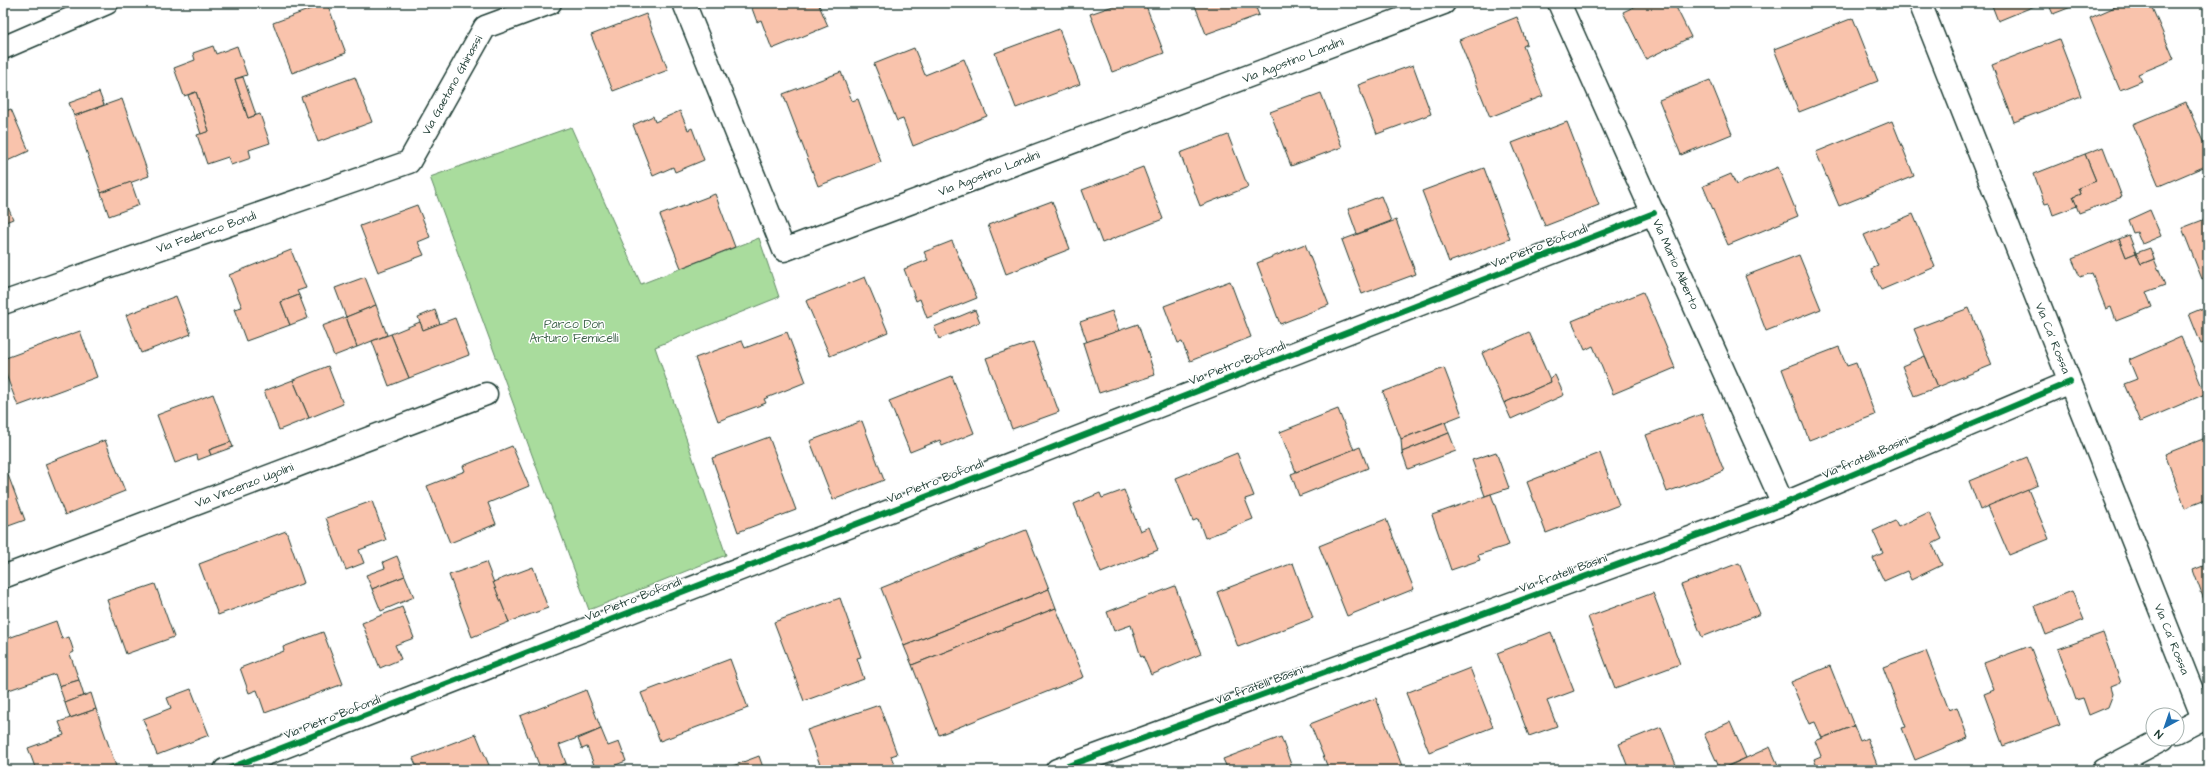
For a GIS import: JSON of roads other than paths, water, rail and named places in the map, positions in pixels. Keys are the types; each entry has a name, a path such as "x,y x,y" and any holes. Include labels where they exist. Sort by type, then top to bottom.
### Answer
{"street":[{"path":"3,48 108,3"},
{"name":"Via Gaetano Ghinassi","path":"410,162 485,27 550,3"},
{"name":"Via Agostino Landini","path":"684,3 784,250 1444,3"},
{"name":"Via Mario Alberto","path":"1559,3 1783,504"},
{"name":"Via Ca' Rossa","path":"1920,3 2070,382 2206,717"},
{"name":"Via Federico Bondi","path":"3,303 410,162"},
{"name":"Via Pietro Bofondi","path":"225,770 1654,213"},
{"name":"Via fratelli Basini","path":"1058,770 1783,504 2070,382"},
{"name":"Via Vincenzo Ugolini","path":"3,577 486,394"},
{"path":"2185,728 2206,717"},
{"path":"2104,770 2148,747"}],"park label":[{"name":"Parco Don Arturo Femicelli","path":"574,331"}]}
